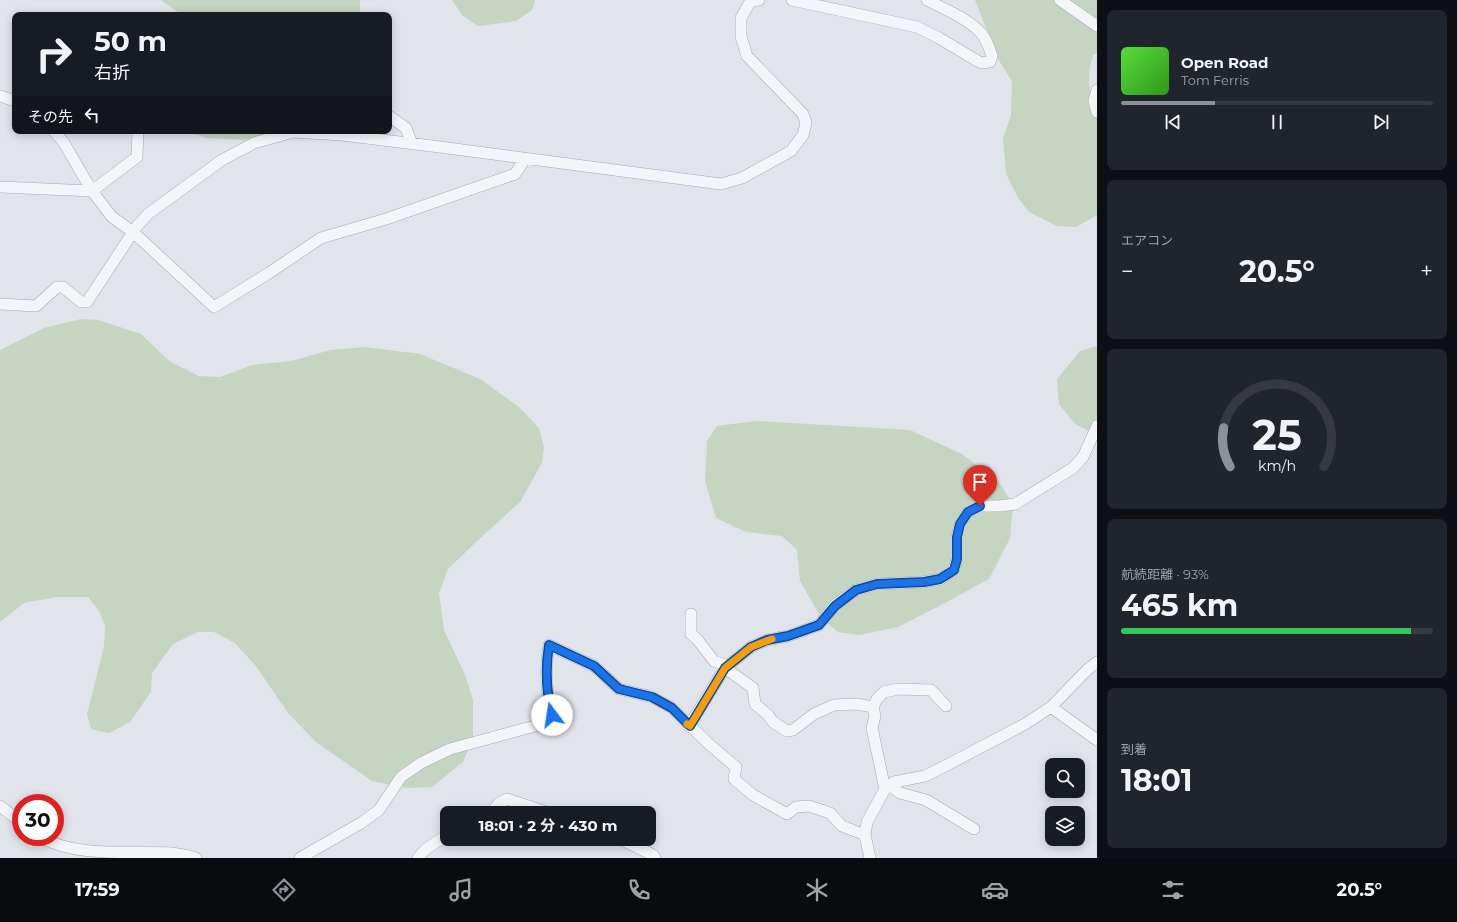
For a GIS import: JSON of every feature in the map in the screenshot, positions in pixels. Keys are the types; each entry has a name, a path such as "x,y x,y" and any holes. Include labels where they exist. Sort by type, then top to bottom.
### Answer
{"street":[{"path":"326,134 721,184 742,178 791,151 803,135 806,123 803,114 747,56 741,37 741,18 750,2 759,0"},
{"path":"792,0 917,27 982,63 990,62 992,56 988,43 980,31 961,18 927,0"},
{"path":"1060,0 1097,26"},
{"path":"1097,90 1094,101 1097,112"},
{"path":"0,96 12,98"},
{"path":"392,118 406,128 412,144"},
{"path":"56,134 64,143 92,191 112,217 133,232 214,307 269,273 321,238 386,219 515,174 525,159"},
{"path":"0,187 92,191 137,157 138,134"},
{"path":"0,304 36,306 57,287 63,287 81,302 87,302 138,225 155,210 222,160 254,143 286,134"},
{"path":"690,726 726,667 751,647 767,640 788,636 819,625 835,606 856,590 877,584 924,582 940,579 954,570 957,559 957,537 960,524 968,512 980,506 1015,504 1073,468 1083,457 1097,426"},
{"path":"691,614 690,634 697,639 714,660 726,667 753,688 755,704 768,715 773,722 787,731 793,730 814,714 834,705 856,704 873,707"},
{"path":"300,858 361,823 379,810 401,777 421,763 450,749 546,723 552,715 547,695 546,663 549,645 594,666 619,689 652,697 672,708 710,745 736,767 734,779 753,795 787,814 796,807 809,806 830,813 842,826 864,835"},
{"path":"870,858 864,835 867,822 887,787 894,782 925,776 1025,724 1051,707 1088,669 1097,662"},
{"path":"887,787 872,728 875,716 873,707 877,699 884,692 898,689 931,690 946,706"},
{"path":"1051,707 1097,740"},
{"path":"887,787 900,793 926,800 974,828"},
{"path":"497,806 507,799 528,806"},
{"path":"0,806 12,815"},
{"path":"418,858 420,854 440,840"},
{"path":"56,846 65,851 98,856 173,853 196,858"},
{"path":"634,846 653,855 655,858"}],"green space":[{"path":"161,0 360,0 360,12 178,12"},
{"path":"452,0 535,0 532,10 516,21 478,26 462,15"},
{"path":"975,0 1097,0 1097,53 1093,55 1089,82 1091,94 1097,108 1097,215 1076,227 1057,226 1029,212 1018,198 1006,174 1003,138 1011,115 1012,81 998,59"},
{"path":"196,134 267,134 244,140 206,138"},
{"path":"81,319 99,320 141,334 169,361 199,376 220,377 252,365 292,361 330,350 365,347 420,354 480,379 519,407 539,428 544,447 542,463 520,502 448,569 439,593 444,630 465,675 473,700 473,739 463,762 432,787 406,788 372,781 316,742 288,713 255,665 235,643 214,632 198,632 173,644 152,673 151,692 130,722 109,733 91,729 87,714 104,646 105,625 99,611 88,597 56,597 24,603 0,622 0,350 44,328"},
{"path":"1097,346 1097,435 1075,424 1059,404 1057,379 1080,351"},
{"path":"756,421 910,430 962,454 1000,483 1013,505 1010,538 989,579 898,627 859,635 838,632 821,618 800,581 797,550 782,536 746,532 716,518 705,481 707,441 717,426"}],"slow traffic":[{"path":"687,724 690,726 725,668 751,647 772,639"}],"route":[{"path":"552,715 547,695 546,663 549,645 594,666 619,689 652,697 672,708 690,726 725,668 751,647 767,640 788,636 819,625 835,606 856,590 877,584 924,582 940,579 954,570 957,559 957,537 960,524 968,512 980,506"}]}
